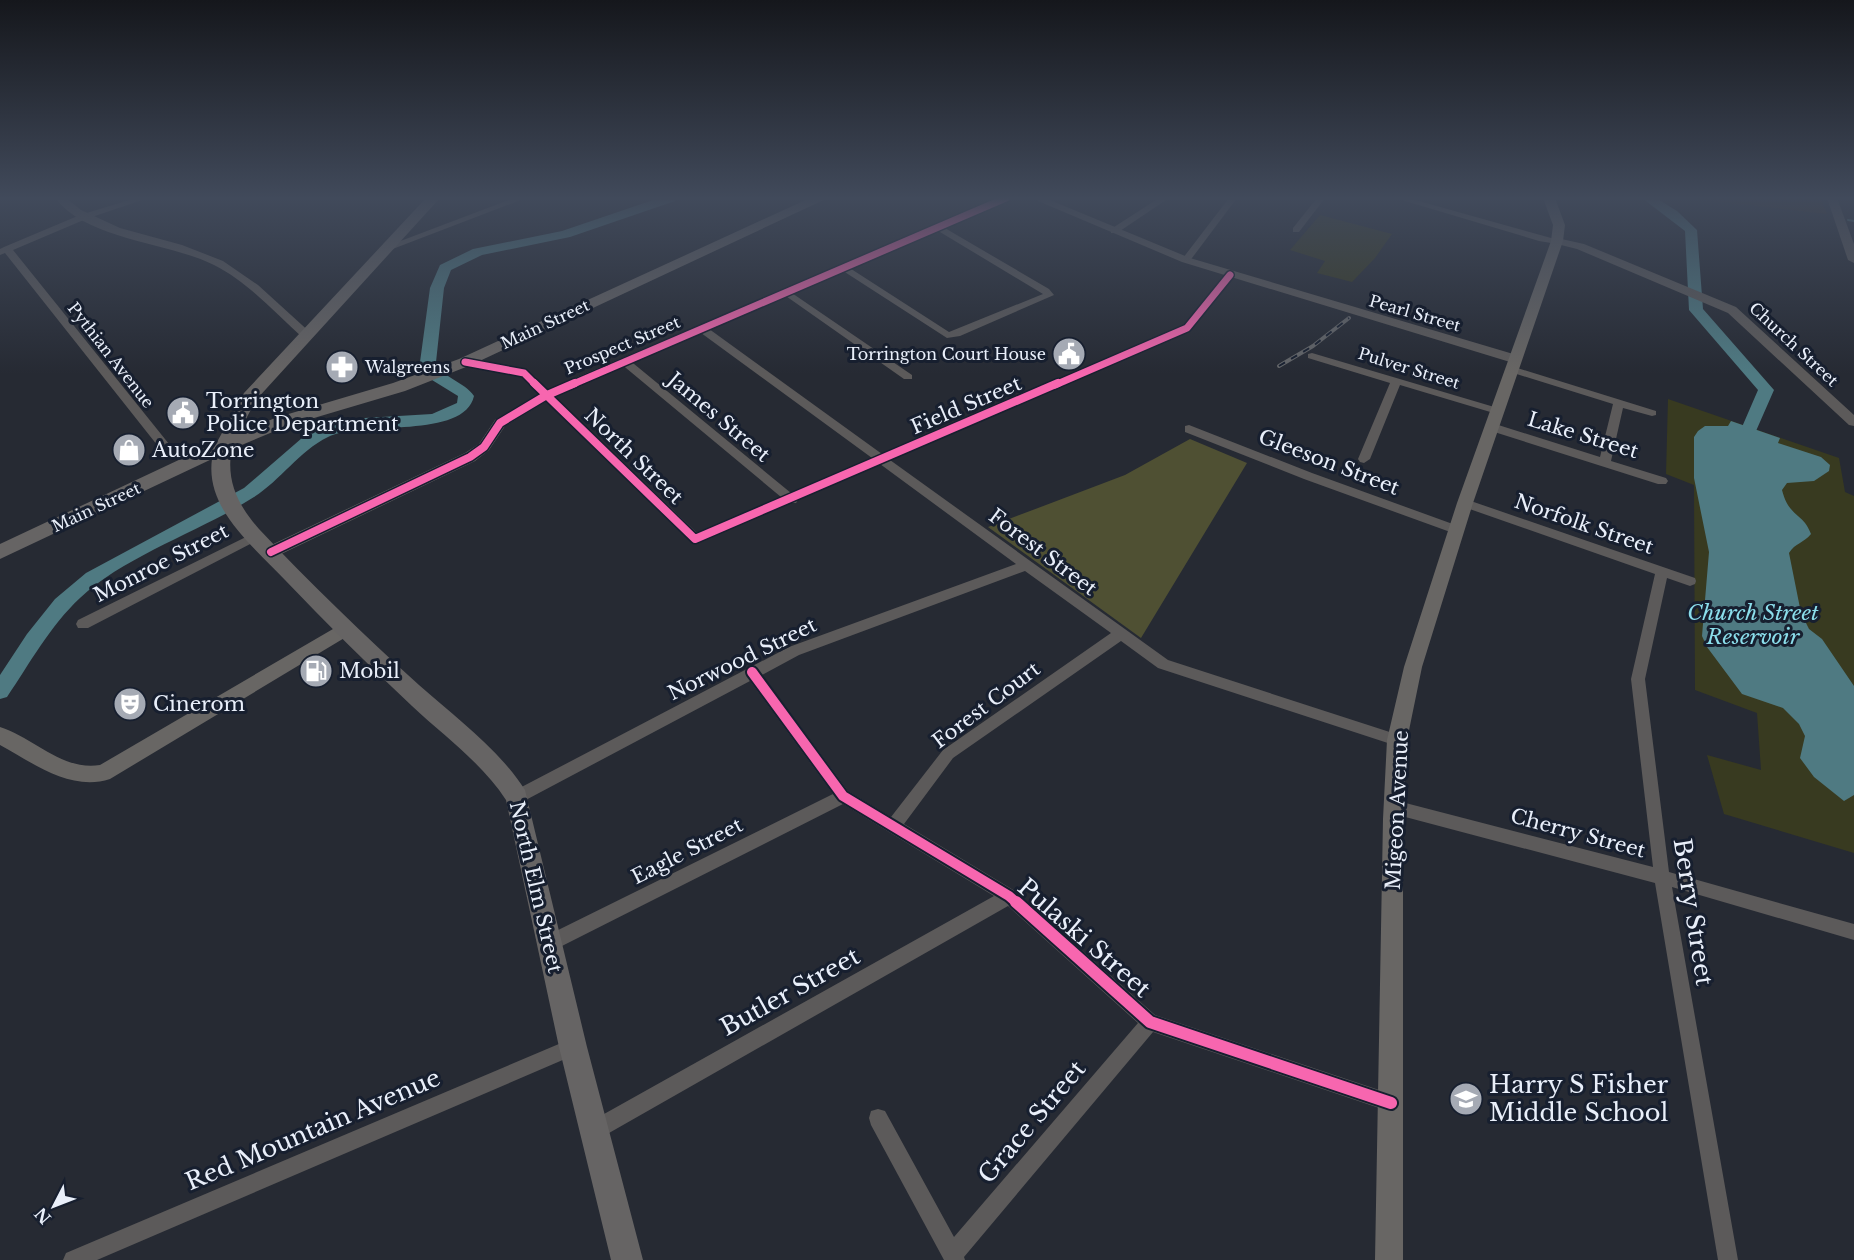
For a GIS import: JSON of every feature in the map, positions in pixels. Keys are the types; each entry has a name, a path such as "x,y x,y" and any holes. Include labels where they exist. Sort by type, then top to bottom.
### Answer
{"main road":[{"path":"226,492 224,446 232,425 250,397 379,257"},
{"name":"Main Street","path":"0,551 224,446 281,422 399,387 465,362 693,257"},
{"name":"Prospect Street","path":"263,544 470,457 484,447 500,423 545,396 866,257"},
{"name":"Migeon Avenue","path":"1389,1260 1394,807 1397,740 1413,667 1465,503 1551,257"},
{"path":"250,397 247,415 265,423 281,422"},
{"path":"181,467 207,468 226,492"},
{"name":"North Elm Street","path":"226,492 263,544 345,629 484,756 504,777 517,797 573,1047 627,1260"},
{"path":"0,735 65,769 94,775 115,767 345,629"}],"street":[{"name":"Pythian Avenue","path":"10,257 170,452"},
{"path":"198,257 218,263 236,274 308,335"},
{"path":"842,267 947,335 956,334 1049,295 988,257"},
{"name":"Pearl Street","path":"1178,257 1513,364"},
{"path":"1186,260 1188,257"},
{"name":"Church Street","path":"1606,257 1732,310 1854,422"},
{"name":"Field Street","path":"695,539 792,500 1187,328 1230,275"},
{"path":"786,292 908,377"},
{"name":"Forest Street","path":"701,328 1163,664 1397,740"},
{"name":"Pulver Street","path":"1312,356 1396,381 1494,419"},
{"name":"James Street","path":"624,361 792,500"},
{"name":"North Street","path":"465,362 524,373 545,396 695,539"},
{"path":"1513,364 1652,413"},
{"path":"1364,459 1396,381"},
{"path":"1605,462 1619,403"},
{"name":"Lake Street","path":"1494,419 1605,462 1662,481"},
{"name":"Gleeson Street","path":"1189,429 1308,476 1457,530"},
{"name":"Norfolk Street","path":"1465,503 1690,581"},
{"name":"Monroe Street","path":"83,624 263,544"},
{"name":"Norwood Street","path":"517,797 794,651 1027,565"},
{"name":"Berry Street","path":"1662,572 1638,679 1662,877 1728,1260"},
{"name":"Forest Court","path":"892,826 948,754 1120,634"},
{"name":"Pulaski Street","path":"752,672 843,796 1009,896 1150,1022 1391,1103"},
{"name":"Eagle Street","path":"550,943 843,796"},
{"name":"Cherry Street","path":"1394,807 1662,877 1854,932"},
{"name":"Butler Street","path":"595,1130 1009,896"},
{"name":"Grace Street","path":"953,1257 1150,1022"},
{"name":"Red Mountain Avenue","path":"73,1260 573,1047"},
{"path":"878,1118 953,1257"}],"green space":[{"path":"1312,257 1376,257 1352,282 1317,273 1325,261"},
{"path":"1668,399 1839,458 1845,492 1854,496 1854,853 1724,814 1707,755 1761,770 1757,713 1695,690 1694,485 1666,474"},
{"path":"1190,439 1247,463 1141,638 988,527 1125,475"}],"water":[{"name":"Church Street Reservoir","path":"1731,421 1780,438 1778,443 1821,457 1830,465 1829,471 1814,481 1787,483 1782,490 1788,506 1804,522 1811,534 1789,553 1801,613 1809,629 1822,639 1854,686 1854,795 1844,801 1814,777 1800,758 1805,736 1799,724 1783,708 1742,694 1707,647 1702,636 1709,552 1694,478 1694,437 1705,426 1728,426"}],"waterway":[{"path":"0,691 52,615 78,589 98,574 217,512 250,492 298,450 319,435 348,425 434,419 450,414 464,405 466,396 464,393 433,372 428,362 437,288 445,268 468,257"},
{"path":"1693,257 1696,310 1766,390 1750,427"}],"railway":[{"path":"1279,366 1313,346 1349,318"}],"cycle path":[{"path":"271,552 470,457 484,447 500,423 545,396 869,257"},
{"path":"465,362 524,373 695,539 1187,328 1230,275"},
{"path":"752,672 843,796 1009,896 1150,1022 1391,1103"}],"place":[{"name":"Torrington Court House","path":"1069,354"},
{"name":"Walgreens","path":"342,367"},
{"name":"Torrington Police Department","path":"183,413"},
{"name":"AutoZone","path":"129,450"},
{"name":"Mobil","path":"316,671"},
{"name":"Cinerom","path":"130,704"},
{"name":"Harry S Fisher Middle School","path":"1466,1099"}]}
